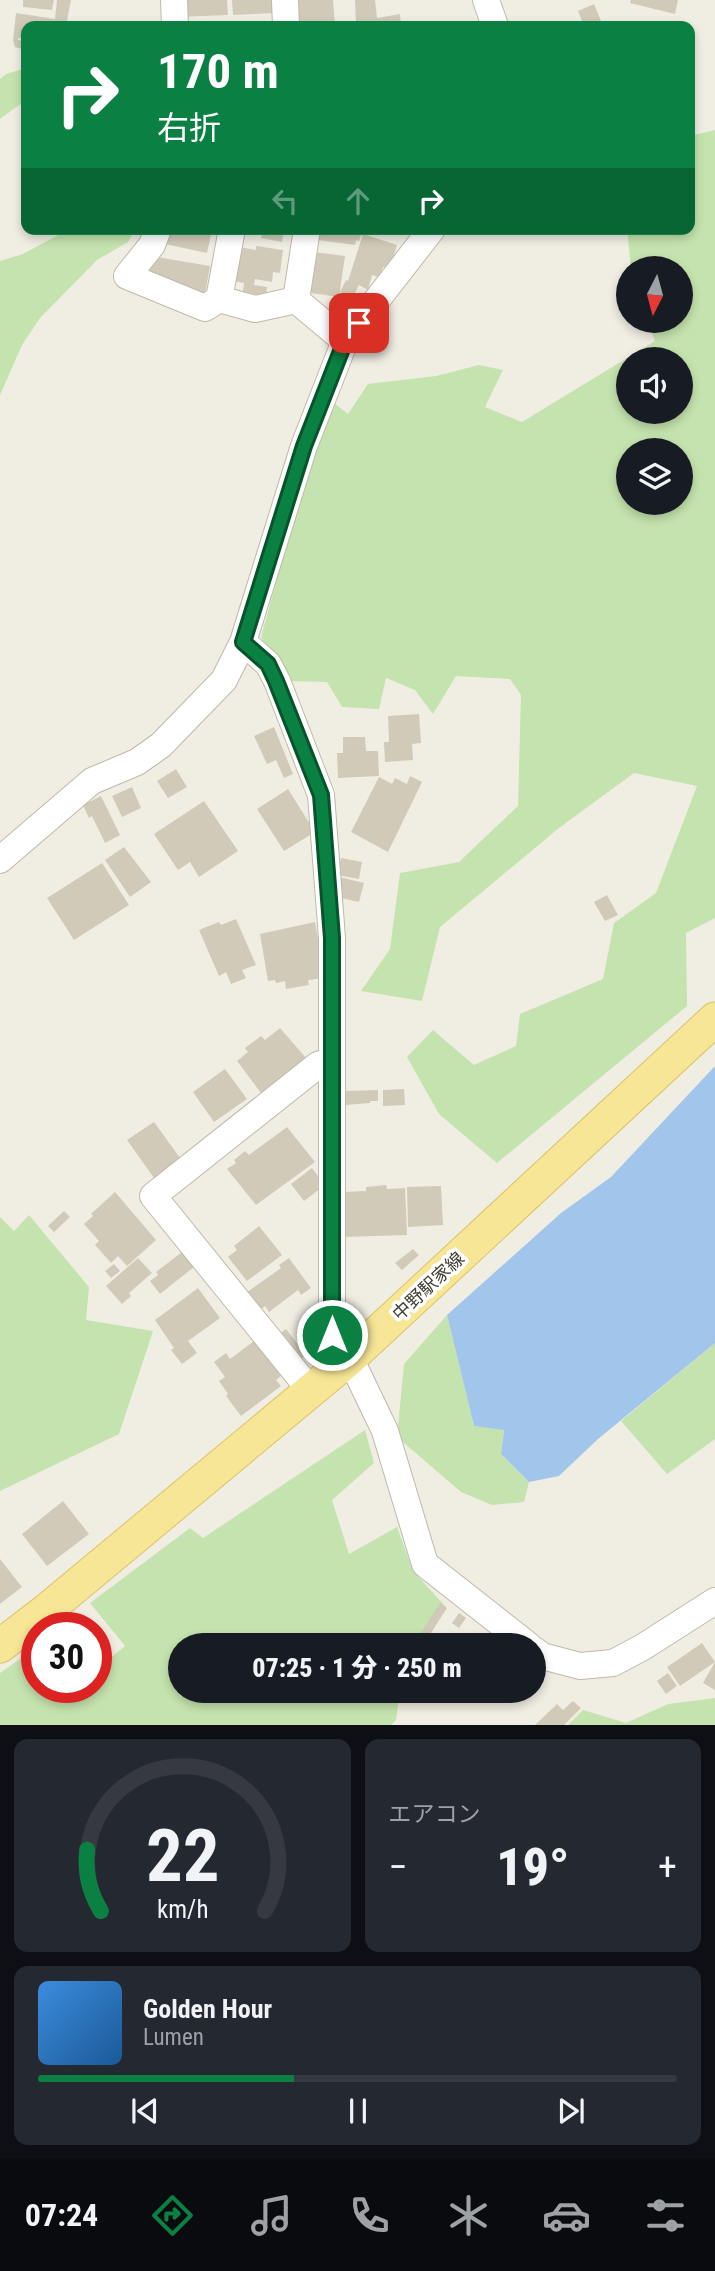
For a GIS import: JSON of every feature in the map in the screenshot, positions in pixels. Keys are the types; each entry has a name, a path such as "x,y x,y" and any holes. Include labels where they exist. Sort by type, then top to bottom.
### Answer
{"main road":[{"name":"中野駅家線","path":"0,1646 58,1601 350,1358 715,1019"}],"street":[{"path":"174,0 175,21"},
{"path":"285,0 286,21"},
{"path":"486,0 493,21"},
{"path":"156,235 152,245 127,276 205,308 219,299 231,235"},
{"path":"296,300 306,235"},
{"path":"0,860 92,781 136,762 160,745 225,681 243,642 304,446 345,341 427,235"},
{"path":"219,299 256,309 296,300"},
{"path":"296,300 345,341"},
{"path":"243,642 268,664 321,795 332,938 332,1335 350,1358 385,1431 425,1564 513,1633"},
{"path":"311,1391 153,1196 317,1065 331,1061"},
{"path":"546,1657 580,1665 612,1663 643,1647 715,1601"}],"green space":[{"path":"21,70 21,104 0,119 0,79"},
{"path":"715,130 715,918 686,933 687,1006 497,1163 439,1114 407,1057 433,1030 474,1065 516,1046 520,1014 603,979 614,923 656,893 697,786 634,773 559,828 440,927 422,1001 361,991 390,949 400,873 459,862 518,806 521,695 510,679 456,676 433,714 415,690 386,678 379,709 342,707 327,682 287,681 261,637 315,443 334,403 348,414 368,384 436,376 479,365 503,370 485,407 522,422 616,365 616,424 693,424 693,347 645,347 655,341 652,333 693,333 693,256 630,256 628,235 695,235 695,135"},
{"path":"58,235 132,235 128,242 97,260 40,318 22,345 0,395 0,261 23,254"},
{"path":"29,1215 89,1287 86,1320 153,1331 119,1434 0,1491 0,1217 14,1231"},
{"path":"447,1315 474,1426 504,1429 501,1454 529,1482 524,1502 492,1505 461,1492 397,1437 404,1364"},
{"path":"715,1343 715,1439 667,1474 621,1421"},
{"path":"365,1430 374,1463 332,1500 349,1554 397,1527 413,1571 446,1607 431,1633 168,1633 168,1703 398,1703 396,1720 391,1725 0,1725 0,1673 21,1658 21,1703 112,1703 112,1657 125,1646 112,1630 112,1612 97,1612 90,1603 190,1528 203,1538"},
{"path":"715,1698 715,1725 568,1725 583,1710 626,1723 668,1704"}],"water":[{"path":"715,1066 715,1343 598,1439 559,1476 529,1482 501,1454 504,1430 474,1426 447,1315 561,1213 611,1177"}],"building":[{"path":"23,0 54,0 52,10 23,7"},
{"path":"57,0 71,0 67,21 21,21 21,38 18,40 21,40 21,49 15,47 13,41 16,13 55,19"},
{"path":"178,0 227,0 228,15 179,17"},
{"path":"232,0 274,0 275,13 233,15"},
{"path":"294,0 333,0 335,21 296,21"},
{"path":"355,0 375,0 377,18 400,14 401,21 356,21"},
{"path":"631,0 678,0 675,14 630,3"},
{"path":"594,4 601,21 582,21 578,11"},
{"path":"167,235 211,235 207,253 165,244"},
{"path":"262,235 283,235 282,242 261,238"},
{"path":"317,235 361,235 355,245 318,240"},
{"path":"363,235 397,245 390,269 383,267 379,277 372,275 368,290 359,285 352,299 340,292 346,280 348,281"},
{"path":"256,246 283,250 280,273 273,272 272,282 255,279 254,285 267,287 266,296 243,292 244,283 233,281 239,247 256,250"},
{"path":"314,252 345,256 339,297 304,292"},
{"path":"151,256 210,266 204,300 143,288"},
{"path":"419,714 421,743 412,744 413,760 385,762 384,742 389,742 388,716"},
{"path":"274,727 293,774 284,778 276,760 267,764 254,736"},
{"path":"343,737 365,737 366,751 378,751 379,776 338,778 337,753 343,753"},
{"path":"176,769 187,787 168,798 157,781"},
{"path":"410,776 422,782 388,852 351,832 379,777 392,784 395,778 407,784"},
{"path":"132,787 141,808 122,817 112,796"},
{"path":"288,789 315,832 284,851 257,809"},
{"path":"101,796 120,835 105,843 92,816 89,818 83,805"},
{"path":"204,801 238,851 199,877 190,862 178,870 154,834"},
{"path":"124,847 151,882 130,897 105,860"},
{"path":"341,858 362,862 359,879 337,875"},
{"path":"102,863 129,905 74,940 47,898"},
{"path":"335,876 364,883 359,902 337,897"},
{"path":"607,895 618,915 605,921 594,902"},
{"path":"236,919 256,965 242,970 246,978 231,984 226,972 219,976 199,930"},
{"path":"315,922 325,978 308,980 309,985 286,989 285,981 268,981 260,934"},
{"path":"280,1028 306,1058 261,1093 237,1061 248,1052 245,1048 261,1036 265,1040"},
{"path":"225,1069 247,1099 214,1122 193,1092"},
{"path":"404,1089 405,1105 383,1106 383,1090"},
{"path":"378,1090 378,1101 346,1105 346,1091"},
{"path":"154,1122 180,1158 154,1178 127,1140"},
{"path":"287,1127 315,1162 256,1205 227,1169 236,1163 234,1160 245,1151 249,1155"},
{"path":"312,1168 325,1185 304,1201 291,1184"},
{"path":"386,1185 387,1189 405,1188 407,1235 344,1237 342,1192 366,1191 366,1187"},
{"path":"441,1186 443,1225 408,1227 407,1187"},
{"path":"115,1192 156,1240 127,1266 118,1256 111,1263 95,1245 99,1241 84,1224"},
{"path":"64,1211 70,1217 54,1232 48,1226"},
{"path":"259,1226 282,1255 247,1281 228,1257 237,1250 234,1246"},
{"path":"413,1249 419,1255 402,1270 395,1263"},
{"path":"182,1252 194,1267 160,1294 150,1281 158,1275 156,1272"},
{"path":"138,1258 152,1273 129,1293 131,1296 122,1304 106,1286"},
{"path":"289,1258 311,1288 301,1295 298,1290 269,1312 265,1306 256,1313 243,1295 281,1268 279,1265"},
{"path":"114,1264 120,1271 111,1278 105,1271"},
{"path":"198,1288 220,1318 188,1341 197,1353 182,1364 155,1320"},
{"path":"286,1329 306,1355 298,1361 278,1335"},
{"path":"254,1341 281,1376 276,1380 281,1386 241,1416 226,1396 228,1394 219,1381 225,1377 214,1362 226,1353 230,1359"},
{"path":"63,1501 89,1534 47,1566 22,1534"},
{"path":"0,1559 22,1587 0,1604"},
{"path":"440,1603 447,1608 431,1633 421,1633"},
{"path":"459,1613 466,1618 459,1628 452,1623"},
{"path":"702,1643 715,1662 680,1686 667,1667"},
{"path":"715,1662 715,1690 703,1683"},
{"path":"668,1673 677,1686 666,1694 657,1681"},
{"path":"573,1701 581,1708 564,1725 535,1725 557,1704 563,1710"}],"route":[{"path":"332,1335 332,938 321,795 268,664 243,642 304,446 345,341 359,323"}]}
